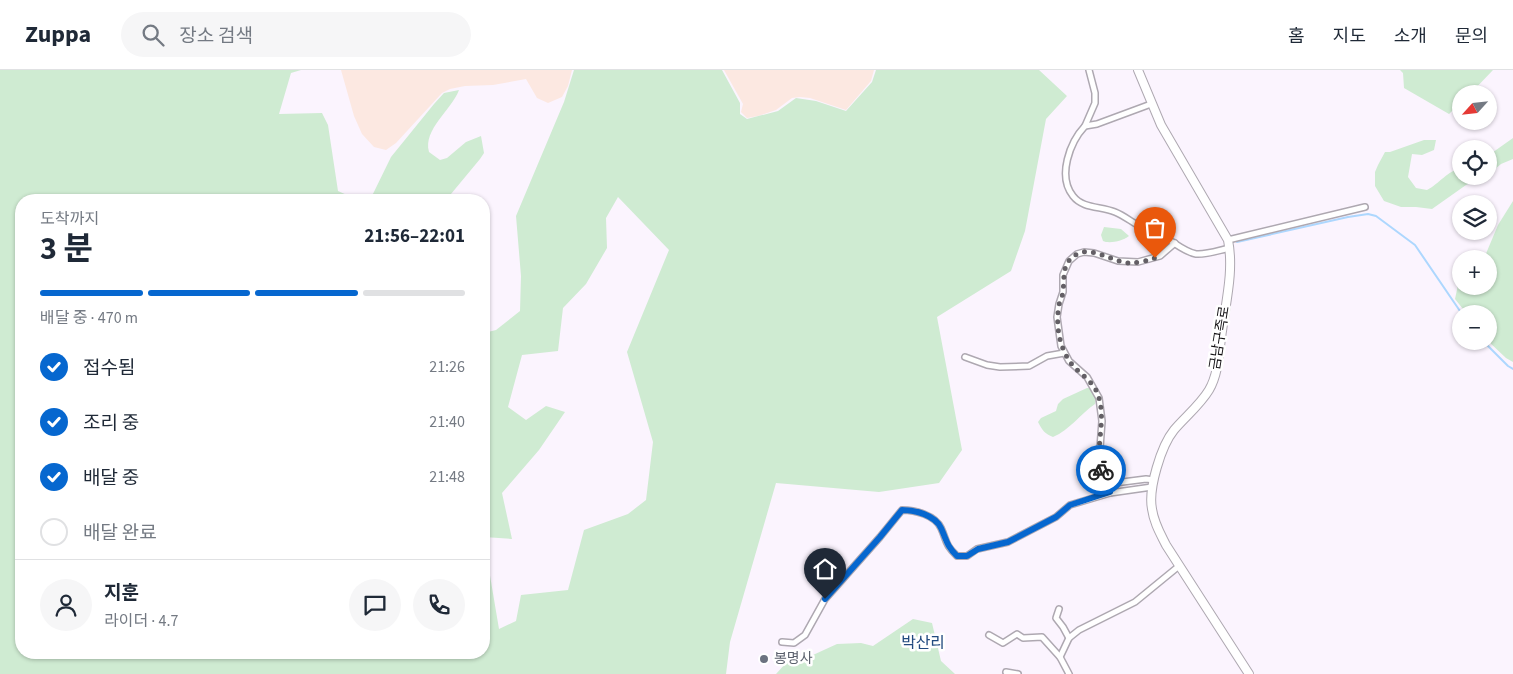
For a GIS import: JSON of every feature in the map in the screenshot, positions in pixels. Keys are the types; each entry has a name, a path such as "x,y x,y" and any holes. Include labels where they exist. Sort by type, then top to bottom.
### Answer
{"main road":[{"path":"1138,70 1161,125 1229,244"},
{"name":"금남구즉로","path":"1229,244 1230,277 1217,369 1210,389 1173,432 1163,449 1153,484 1151,507 1156,526 1179,566 1249,674"}],"street":[{"path":"1089,70 1095,93 1095,103 1085,126 1077,134 1066,169 1066,181 1072,196 1086,206 1104,208 1117,213 1195,254 1365,207"},
{"path":"1085,126 1097,124 1151,104"},
{"path":"1110,492 1099,461 1102,421 1099,398 1086,377 1076,369 1061,346 1058,317 1059,304 1063,292 1063,275 1069,261 1084,252 1094,253 1118,261 1138,262 1160,256 1175,243"},
{"path":"965,357 987,365 1000,367 1029,366 1048,356 1064,353"},
{"path":"1107,484 1146,479 1153,484"},
{"path":"782,642 794,643 804,635 825,599 902,510 912,510 935,520 941,527 947,546 957,556 967,556 978,549 1008,542 1056,517 1070,505 1110,492 1153,484"},
{"path":"1060,657 1069,638 1091,623 1135,602 1179,566"},
{"path":"1059,609 1056,618 1069,638"},
{"path":"989,635 1002,643 1017,634 1023,638 1042,637 1060,657 1069,674"},
{"path":"1006,672 1018,674"}],"shaded area":[{"path":"341,70 572,70 568,86 562,97 548,103 537,98 526,79 493,85 465,86 450,89 442,93 396,143 386,150 374,147 362,134 354,116"},
{"path":"724,70 874,70 871,81 846,110 810,98 800,97 792,98 776,110 747,118 741,112 743,104"}],"green space":[{"path":"0,70 301,70 291,73 279,114 322,113 328,125 338,191 345,194 15,194 15,659 490,659 490,576 499,629 516,621 521,595 568,590 584,530 628,514 646,500 653,442 627,352 669,250 618,197 606,218 607,248 586,284 563,308 558,351 522,355 508,407 526,420 546,406 565,412 539,450 502,493 512,539 490,537 490,332 496,330 520,311 521,276 516,216 564,102 574,70 722,70 740,103 740,114 747,119 778,111 796,98 816,101 846,111 872,82 876,70 1039,70 1067,96 1046,119 1025,231 1011,271 937,317 962,450 939,483 879,492 776,483 730,642 726,674 0,674"},
{"path":"1400,70 1493,70 1479,85 1452,85 1452,111 1449,114 1404,88 1403,73"},
{"path":"459,90 430,136 429,152 440,160 447,158 466,142 481,136 484,153 480,159 451,194 373,194 391,157 444,93"},
{"path":"1513,138 1513,159 1497,167 1497,149"},
{"path":"1424,140 1436,140 1434,150 1422,155 1412,154 1408,177 1416,188 1427,190 1452,172 1452,185 1466,185 1432,209 1401,207 1384,201 1375,186 1375,172 1385,152"},
{"path":"1513,201 1513,362 1497,350 1497,305 1460,305 1455,299 1456,295 1497,295 1497,250 1488,250 1492,240 1497,240 1498,225"},
{"path":"1104,227 1121,229 1129,236 1116,242 1103,241 1101,235"},
{"path":"1091,388 1094,393 1095,404 1059,434 1053,437 1048,435 1038,422 1041,418 1056,411 1058,404 1063,399"},
{"path":"913,619 932,623 941,661 955,674 776,674 786,663 802,660 837,644 861,643 873,646"}],"waterway":[{"path":"1237,242 1348,217 1368,214 1376,216 1415,245 1456,305"},
{"path":"1492,350 1513,369"}],"way so far":[{"path":"1101,470 1099,450 1102,421 1099,398 1086,377 1069,361 1061,346 1058,317 1059,304 1063,292 1063,275 1069,261 1084,252 1130,263 1155,258"}],"place":[{"name":"봉명사","path":"764,659"}],"district":[{"name":"박산리","path":"923,643"}],"route":[{"path":"825,599 902,510 912,510 935,520 941,527 947,546 957,556 967,556 978,549 1008,542 1056,517 1070,505 1110,492 1101,470"}]}
